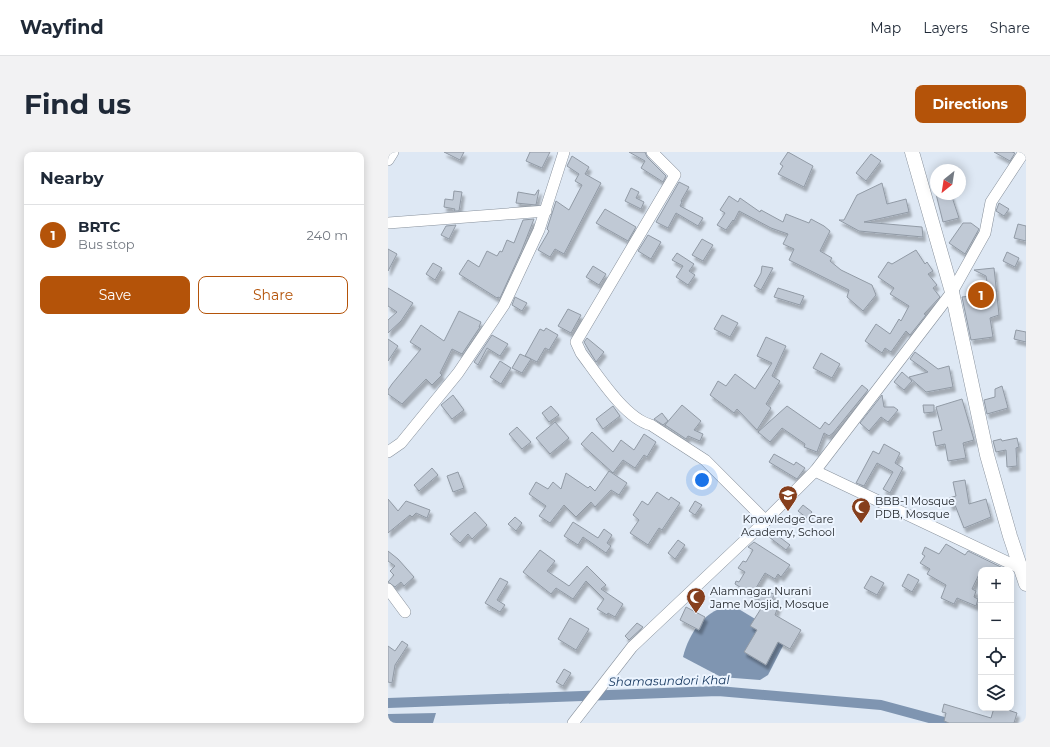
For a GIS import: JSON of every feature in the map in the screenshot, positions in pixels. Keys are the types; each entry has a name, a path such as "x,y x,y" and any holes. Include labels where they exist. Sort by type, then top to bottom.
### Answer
{"main road":[{"path":"912,152 952,292 987,455 1026,584"}],"street":[{"path":"388,160 393,152"},
{"path":"388,452 401,443 458,374 504,305 540,230 564,152"},
{"path":"652,152 676,175 576,342 580,353 626,411 641,422 651,425 705,460 766,521"},
{"path":"573,723 632,647 766,521 815,471 952,292 985,233 991,202 1024,152"},
{"path":"388,222 546,211"},
{"path":"815,471 1020,568"},
{"path":"388,589 405,612"}],"water":[{"path":"732,605 787,638 768,675 760,680 721,677 683,657 694,631 700,623 714,611"},
{"path":"436,713 433,723 388,723 388,714"}],"building":[{"path":"444,152 464,152 460,160"},
{"path":"530,152 550,152 542,168 526,161"},
{"path":"629,152 645,152 647,157 666,176 663,182 641,168 645,161"},
{"path":"788,152 813,166 804,187 778,174 783,166 780,164"},
{"path":"994,152 1012,152 1015,153 1010,161"},
{"path":"871,154 881,161 866,181 856,173"},
{"path":"572,156 589,167 585,174 601,183 564,254 555,249 550,257 538,250 549,231 547,229 556,201 569,210 582,185 575,181 579,174 567,166"},
{"path":"679,182 689,187 681,201 680,206 703,218 698,226 676,213 668,228 656,222"},
{"path":"882,183 887,204 906,199 909,212 864,222 922,227 923,237 859,231 839,220 844,220 857,195"},
{"path":"631,188 639,192 636,198 644,202 641,209 625,201"},
{"path":"538,190 536,205 516,203 518,192 535,195"},
{"path":"454,191 462,192 459,211 454,211 455,209 444,207 445,199 453,200"},
{"path":"729,196 738,202 740,198 760,212 761,210 783,222 786,214 809,223 811,219 824,226 830,231 820,251 832,258 830,261 841,270 872,285 876,295 863,311 847,297 849,290 789,260 794,249 783,244 788,234 771,228 739,211 734,221 733,220 726,230 717,225 725,213 720,210"},
{"path":"938,200 953,200 959,218 943,222"},
{"path":"999,203 1009,209 1004,216 996,211"},
{"path":"605,209 636,227 628,241 596,223"},
{"path":"534,219 500,298 497,298 459,274 468,260 479,267 487,251 497,256 500,251 502,252 507,240 514,243 523,220"},
{"path":"963,223 971,223 979,229 965,254 949,243"},
{"path":"1018,224 1026,226 1026,241 1014,238"},
{"path":"456,225 449,239 441,235 446,226"},
{"path":"648,235 661,242 651,259 638,251"},
{"path":"702,239 713,245 703,261 692,255"},
{"path":"388,249 397,254 388,271"},
{"path":"916,250 925,264 927,262 933,271 928,274 937,285 933,288 940,297 924,314 926,315 910,335 906,331 891,352 885,348 882,353 865,341 876,324 890,334 899,319 901,321 909,306 890,294 894,288 878,277 888,262 892,264"},
{"path":"1007,252 1019,258 1015,267 1003,261"},
{"path":"677,253 694,264 689,271 695,275 688,285 676,277 683,266 672,260"},
{"path":"433,263 442,268 435,280 426,274"},
{"path":"593,266 606,274 599,285 586,277"},
{"path":"762,266 773,268 761,290 754,286 761,273"},
{"path":"994,268 999,315 990,318 993,337 971,340 962,297 989,294 986,276 974,270"},
{"path":"388,288 413,303 401,321 388,333 388,320 397,312 388,306"},
{"path":"778,288 804,296 800,305 774,297"},
{"path":"515,297 527,303 522,311 512,305"},
{"path":"568,309 581,315 571,333 558,326"},
{"path":"459,311 481,322 480,327 462,354 452,349 440,373 442,375 432,385 426,379 402,404 388,394 388,390 392,384 421,349 410,342 421,325 444,341"},
{"path":"722,315 738,323 730,337 714,329"},
{"path":"546,328 558,335 549,350 545,348 537,362 525,356 540,329 544,331"},
{"path":"1016,330 1026,332 1026,342 1014,339"},
{"path":"492,335 508,344 500,356 487,348 478,365 474,362"},
{"path":"766,337 786,346 772,376 780,381 766,404 771,408 757,430 737,409 734,413 710,395 718,381 726,386 735,374 755,389 772,363 757,356"},
{"path":"587,338 604,352 596,362 584,342"},
{"path":"388,339 398,346 388,361"},
{"path":"915,352 938,369 949,366 953,387 926,392 909,377 928,372 910,359"},
{"path":"821,353 840,364 832,378 813,368"},
{"path":"520,354 531,359 522,373 512,368"},
{"path":"500,361 511,368 501,384 490,377"},
{"path":"902,372 912,381 904,390 894,382"},
{"path":"862,385 868,390 833,433 829,436 824,433 817,452 804,447 805,444 782,428 770,442 758,432 787,406 820,429 825,422 829,425"},
{"path":"1002,386 1008,408 987,414 984,400 995,397 995,389"},
{"path":"453,395 464,410 452,419 441,405"},
{"path":"882,395 884,407 894,407 898,410 888,422 881,417 869,431 860,423"},
{"path":"962,399 974,440 963,443 966,458 948,461 945,444 936,446 933,432 942,430 936,407"},
{"path":"682,405 701,421 694,430 703,434 700,441 688,436 686,439 665,425"},
{"path":"923,405 934,405 934,412 924,413"},
{"path":"551,406 559,415 549,422 542,413"},
{"path":"613,406 620,416 603,429 596,419"},
{"path":"662,413 668,421 663,425 654,419"},
{"path":"555,422 569,438 550,454 536,438"},
{"path":"517,427 531,442 522,449 509,434"},
{"path":"592,432 613,452 621,440 634,450 644,434 656,442 647,457 644,455 635,468 623,460 613,473 581,444"},
{"path":"1017,438 1019,447 1016,448 1017,466 1007,467 1006,450 996,452 993,441"},
{"path":"884,444 900,453 895,463 903,468 890,493 883,489 893,472 877,463 864,486 856,483 873,451 879,454"},
{"path":"774,454 794,465 796,462 805,468 797,479 769,462"},
{"path":"432,468 438,475 419,491 414,485"},
{"path":"609,471 627,483 619,495 611,490 595,507 591,502 576,517 564,505 550,523 539,516 546,506 529,494 536,482 548,489 553,482 561,489 566,473 588,488 590,486 595,491"},
{"path":"458,472 464,488 453,492 447,476"},
{"path":"965,480 969,504 986,499 991,517 964,528 955,505 950,506 949,498 956,496 953,482"},
{"path":"657,492 669,500 671,497 680,503 662,530 659,528 648,545 630,533 639,520 633,515 642,501 648,505"},
{"path":"388,499 398,511 406,501 430,510 427,518 416,513 412,517 410,515 388,533"},
{"path":"695,501 702,505 695,515 689,511"},
{"path":"803,505 812,512 807,518 798,511"},
{"path":"475,512 487,525 472,539 468,534 460,543 450,534"},
{"path":"515,517 522,523 516,531 508,524"},
{"path":"573,522 598,538 604,529 612,535 607,543 611,546 606,553 583,537 578,545 564,536"},
{"path":"773,532 790,545 786,550 769,537"},
{"path":"678,540 685,545 675,559 668,553"},
{"path":"754,542 790,565 781,577 778,574 775,579 765,573 756,588 774,594 772,601 779,604 775,615 801,630 790,649 778,642 766,665 744,652 757,630 750,626 762,607 758,605 759,599 735,584 736,581 739,582 745,572 738,568 743,561 746,562 753,550 748,547"},
{"path":"946,544 965,555 968,551 1001,567 978,567 978,576 972,589 976,591 974,597 978,599 976,606 957,598 954,604 941,598 946,585 927,574 930,569 920,563 925,556 922,554 925,547 939,554"},
{"path":"540,550 555,561 547,571 569,586 587,566 606,585 601,589 623,604 615,617 608,613 607,615 597,609 604,599 586,581 573,599 556,588 551,594 523,572"},
{"path":"388,551 398,559 414,577 404,586 401,582 395,587 388,582 394,575 390,571 395,566 388,561"},
{"path":"908,574 919,580 912,592 902,586"},
{"path":"871,576 884,583 877,595 864,588"},
{"path":"500,578 508,582 497,600 505,605 500,612 485,603"},
{"path":"686,607 705,617 699,630 680,620"},
{"path":"570,618 589,629 576,650 558,639"},
{"path":"637,623 643,627 629,640 625,636"},
{"path":"402,641 408,645 395,665 392,683 388,682 388,646 395,651"},
{"path":"564,669 571,673 563,686 556,682"},
{"path":"944,704 991,718 993,711 1011,711 1017,713 1014,723 949,723 944,721 946,713 942,712"}],"waterway":[{"name":"Shamasundori Khal","path":"388,703 718,691 881,705 948,723"}],"place":[{"name":"BRTC","path":"981,295"},
{"name":"Knowledge Care Academy, School","path":"788,512"},
{"name":"BBB-1 Mosque PDB, Mosque","path":"861,524"},
{"name":"Alamnagar Nurani Jame Mosjid, Mosque","path":"696,614"}]}
